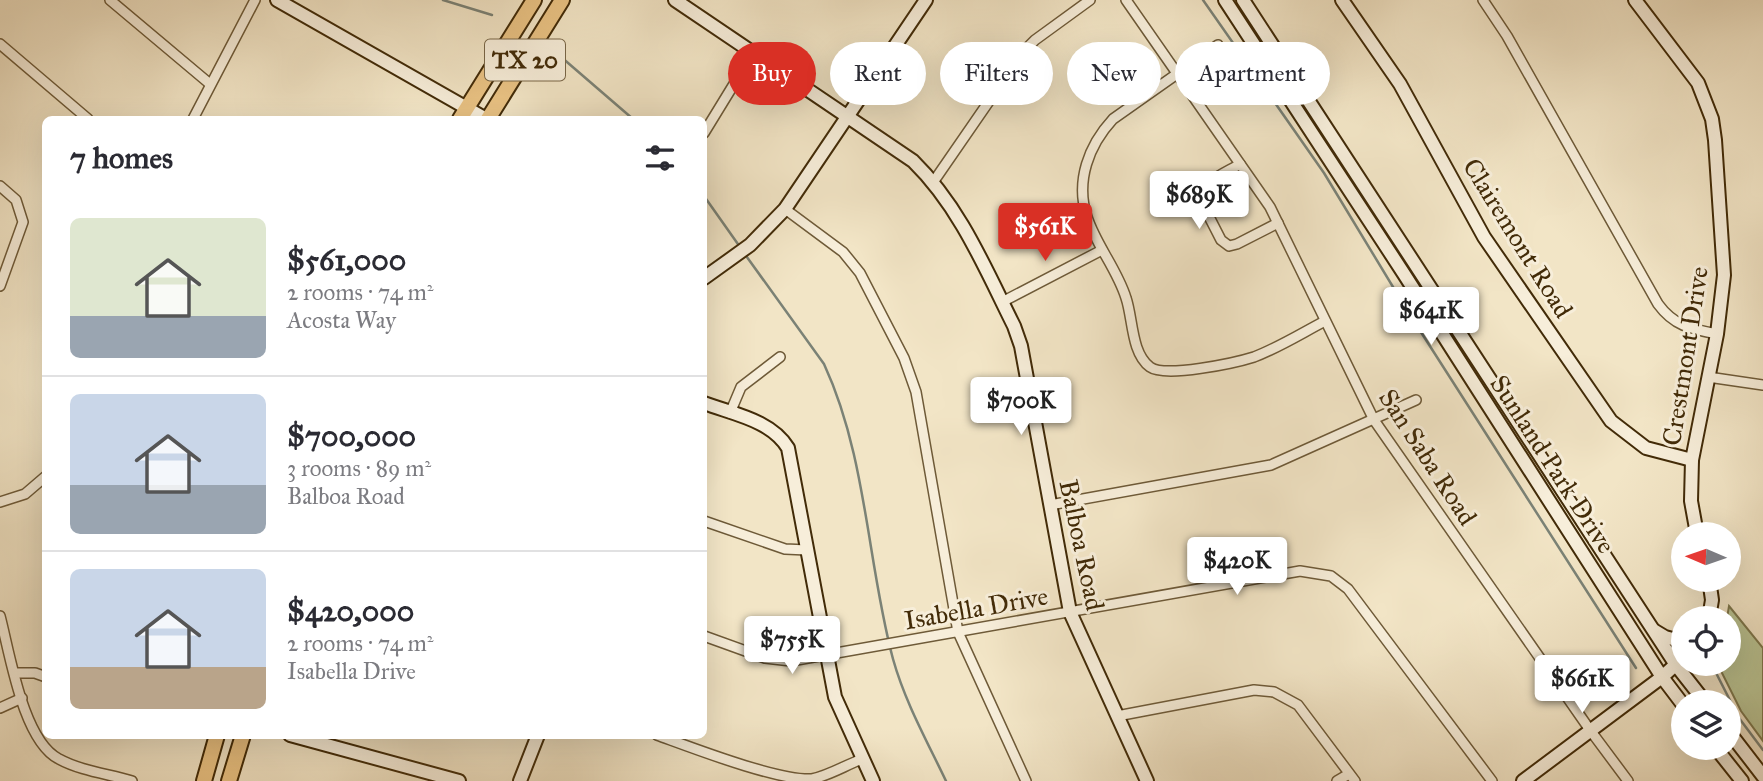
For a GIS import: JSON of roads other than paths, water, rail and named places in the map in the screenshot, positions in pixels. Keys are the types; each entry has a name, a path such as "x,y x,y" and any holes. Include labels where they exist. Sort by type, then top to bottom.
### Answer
{"main road":[{"name":"TX 20","path":"463,114 534,0"},
{"name":"TX 20","path":"489,116 562,0"},
{"path":"204,781 217,739"},
{"path":"229,781 242,739"}],"street":[{"path":"110,0 210,84"},
{"path":"194,116 255,0"},
{"path":"277,0 463,114"},
{"name":"Balboa Road","path":"675,0 737,42"},
{"path":"707,276 765,231 785,209 926,0"},
{"path":"934,181 1023,52 1035,40 1090,0"},
{"name":"San Saba Road","path":"1126,0 1175,70"},
{"name":"Sunland Park Drive","path":"1225,0 1672,690"},
{"name":"Sunland Park Drive","path":"1243,0 1654,630 1671,650"},
{"name":"Clairemont Road","path":"1342,0 1400,84 1484,237 1611,421 1646,448 1692,460"},
{"path":"1483,0 1507,36 1658,304 1675,323 1689,329 1717,334"},
{"name":"Crestmont Drive","path":"1634,0 1698,83 1712,119 1724,275 1717,334 1692,460 1691,501 1695,522"},
{"path":"0,44 84,116"},
{"path":"1175,74 1113,119 1099,134 1091,150 1083,182 1087,217 1124,291 1139,353 1149,367 1162,372 1210,367 1254,356 1325,321"},
{"path":"707,128 728,94"},
{"name":"Balboa Road","path":"816,95 914,161 934,181 964,227 1002,302 1021,346 1070,612 1147,781"},
{"name":"San Saba Road","path":"1199,105 1278,223 1374,420 1628,781"},
{"path":"1240,164 1205,186 1201,192 1200,199 1221,240 1228,246 1237,244 1278,223"},
{"path":"0,186 16,200 23,222 0,286"},
{"path":"785,209 843,252 860,274 904,358 916,391 958,632 1026,781"},
{"path":"1002,302 1102,250"},
{"path":"730,413 741,387 780,357"},
{"path":"1708,377 1763,385"},
{"path":"1050,505 1270,466 1416,400"},
{"path":"707,404 768,427 781,437 788,448 835,697 873,781"},
{"path":"0,502 25,494 42,479"},
{"path":"707,522 785,549 807,550"},
{"name":"Isabella Drive","path":"707,637 765,658 791,661 1300,571 1331,576 1348,589 1492,781"},
{"path":"0,616 22,698 36,737 53,755 68,763 132,781"},
{"path":"1654,630 1671,639"},
{"path":"1523,781 1671,669"},
{"path":"15,673 42,676"},
{"path":"1117,716 1254,690 1275,692 1298,705 1352,777 1337,781"},
{"path":"0,708 22,698"},
{"path":"305,739 459,781"},
{"path":"520,781 536,739"},
{"path":"668,739 773,777 793,781 813,779 862,758"},
{"path":"1741,748 1763,776"},
{"path":"1725,760 1742,781"}],"waterway":[{"path":"443,0 492,15"},
{"path":"1203,0 1324,173 1410,315 1636,668"},
{"path":"553,50 630,116"},
{"path":"707,200 740,247"},
{"path":"744,253 824,364 838,399 858,473 893,659 910,706 946,781"},
{"path":"1718,676 1739,718 1763,750"}]}
